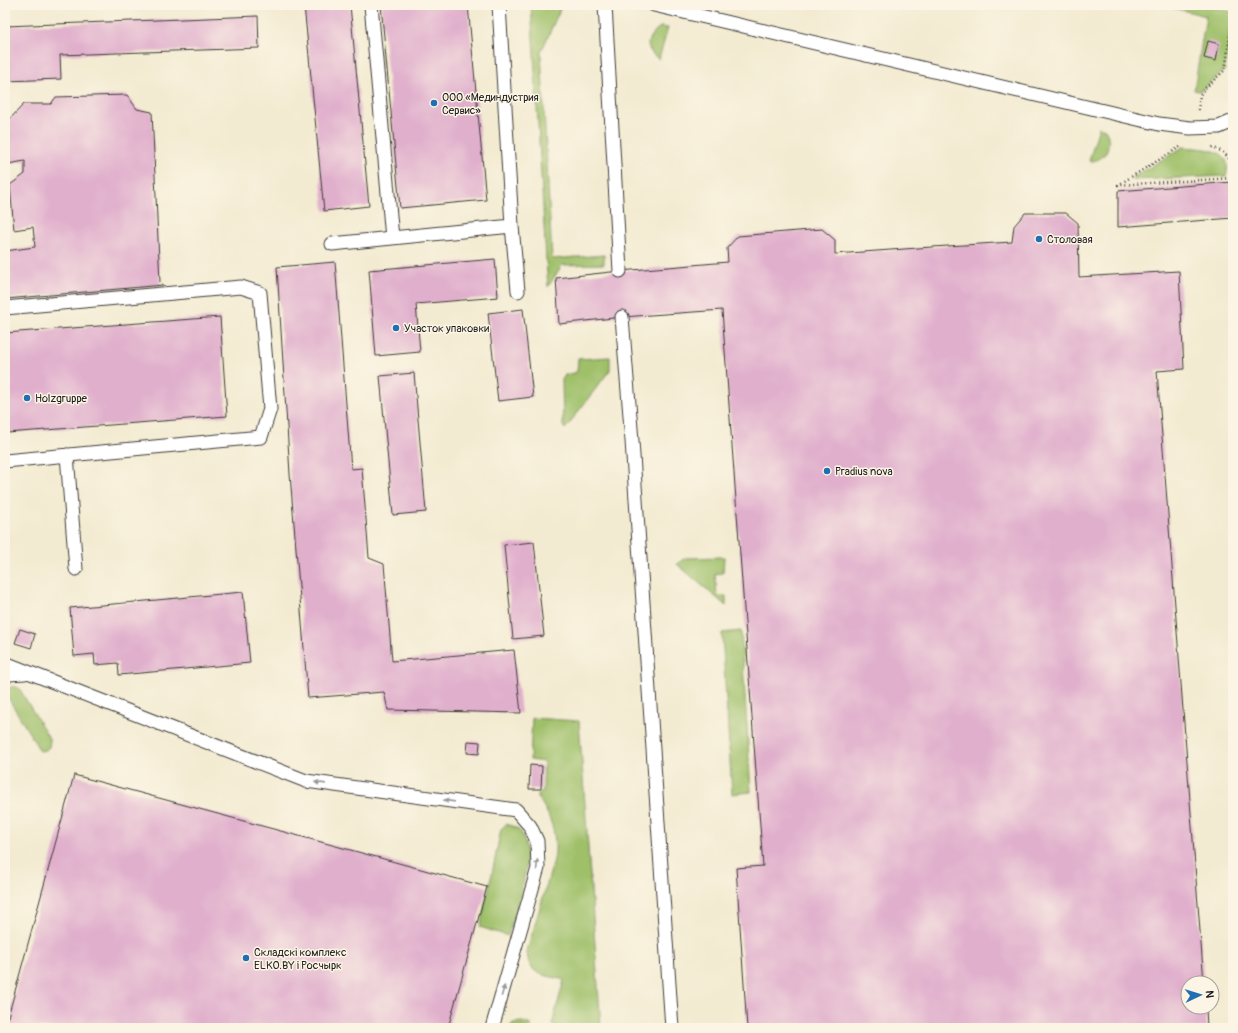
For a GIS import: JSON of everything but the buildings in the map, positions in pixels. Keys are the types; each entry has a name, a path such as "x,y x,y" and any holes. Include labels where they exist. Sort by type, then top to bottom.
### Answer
{"lane":[{"path":"371,5 392,238"},
{"path":"499,5 512,226 518,291"},
{"path":"605,5 620,271"},
{"path":"654,5 1159,124 1190,128 1219,127 1233,121"},
{"path":"332,244 512,226"},
{"path":"5,308 241,287 260,293 270,409 261,437 5,461"},
{"path":"622,317 672,1028"},
{"path":"67,455 76,569"},
{"path":"5,664 29,672 306,782 516,810 530,826 537,841 538,868 492,1028"},
{"path":"5,678 8,674 29,672"}],"path":[{"path":"1219,5 1233,8"},
{"path":"1200,95 1204,89 1224,70 1233,15"},
{"path":"1184,144 1118,185 1233,178"},
{"path":"1209,145 1222,151 1228,156 1233,172"}],"green space":[{"path":"531,5 562,5 541,52 552,259 604,255 604,264 562,265 548,287 546,260"},
{"path":"1162,5 1204,5 1233,12 1225,70 1202,90 1194,90 1206,16"},
{"path":"660,27 668,28 659,59 650,51 648,43 655,31"},
{"path":"1099,127 1105,129 1107,134 1107,150 1100,158 1089,161"},
{"path":"1183,147 1207,149 1215,151 1221,155 1226,160 1228,167 1226,176 1133,180 1134,177"},
{"path":"610,357 610,370 565,429 563,426 562,380 565,375 577,372 578,359"},
{"path":"724,557 723,573 715,574 717,595 726,596 726,606 677,564 685,558"},
{"path":"741,631 751,792 732,794 722,633"},
{"path":"13,686 19,688 50,740 49,747 46,750 40,751 7,696 8,689"},
{"path":"532,718 579,721 601,1028 560,1028 552,1025 564,980 538,973 530,966 528,959 527,951 554,860 555,852 554,835 550,819 537,797 539,793 543,791 544,762 530,760"},
{"path":"506,824 520,831 526,847 523,886 508,936 480,927 501,829"},
{"path":"522,1022 531,1025 530,1028 509,1028 513,1023"}],"place":[{"name":"ООО «Мединдустрия Сервис»","path":"434,103"},
{"name":"Столовая","path":"1039,239"},
{"name":"Участок упаковки","path":"396,328"},
{"name":"Holzgruppe","path":"27,398"},
{"name":"Pradius nova","path":"827,471"},
{"name":"Складскі комплекс ELKO.BY і Росчырк","path":"246,958"}]}
